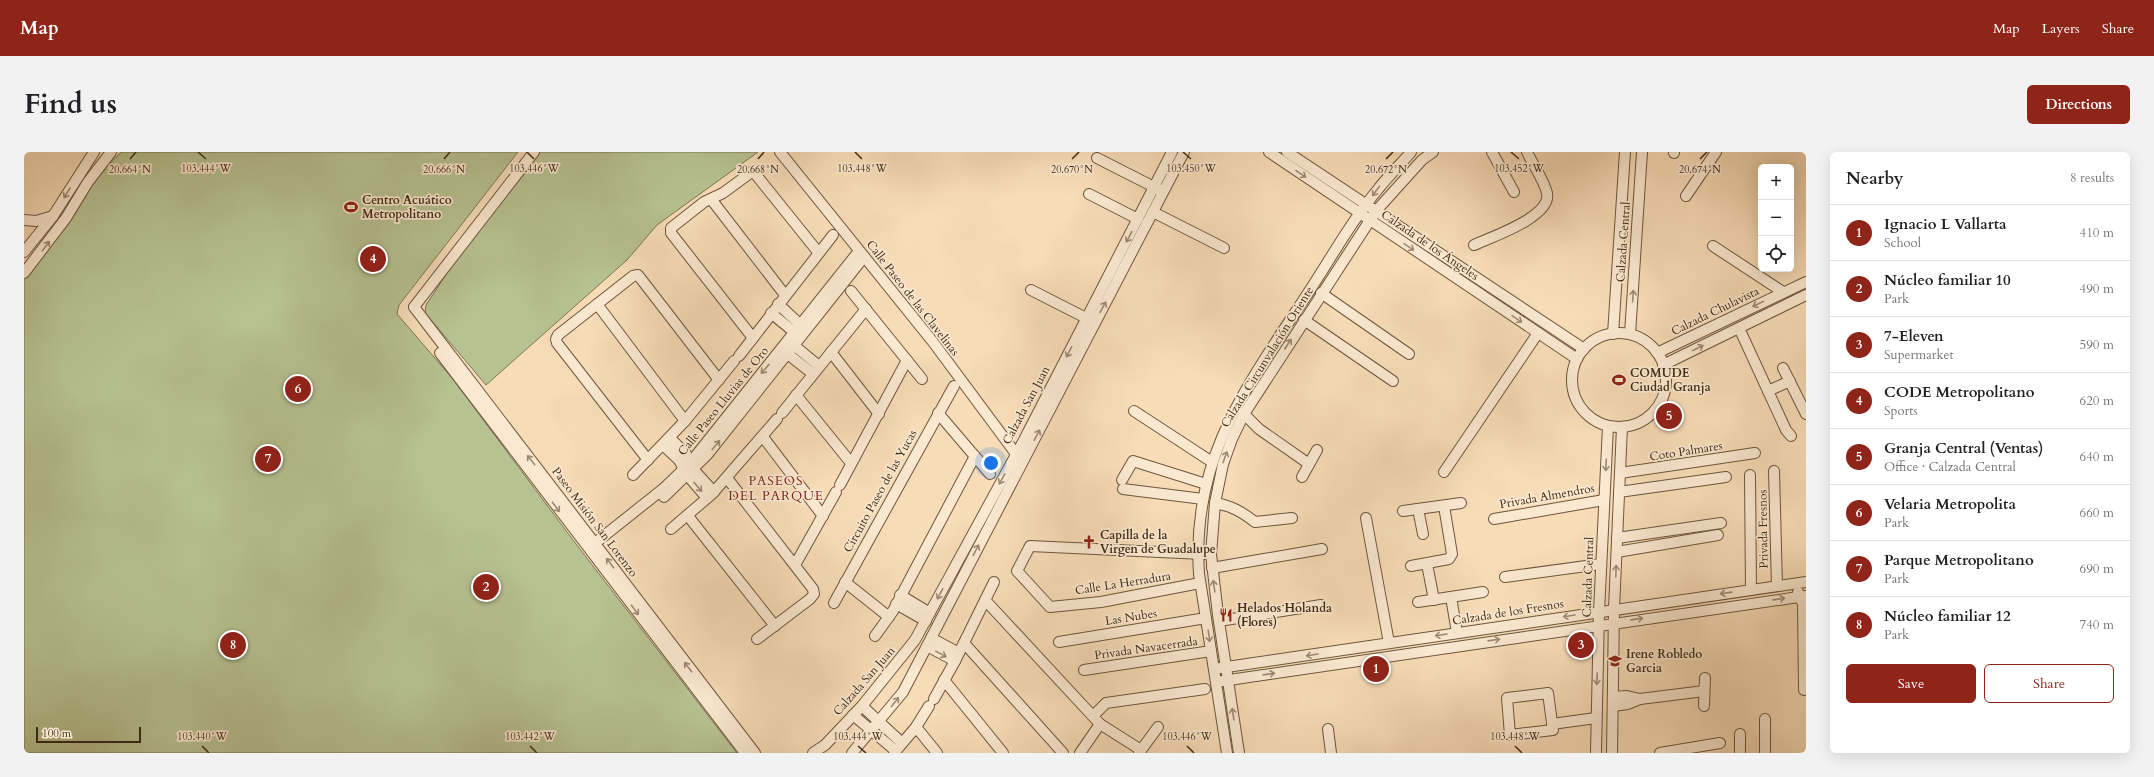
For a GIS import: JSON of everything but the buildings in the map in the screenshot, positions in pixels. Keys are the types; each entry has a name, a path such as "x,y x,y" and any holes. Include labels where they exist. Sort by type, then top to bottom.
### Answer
{"street":[{"path":"24,252 53,216 81,170 94,152"},
{"path":"24,273 66,218 91,177 111,152"},
{"path":"411,307 410,301 525,152"},
{"path":"411,307 534,152"},
{"name":"Calle Paseo de las Clavelinas","path":"780,152 933,342 1015,454 1023,462"},
{"name":"Calzada San Juan","path":"814,753 825,745 862,706 907,650 928,617 1015,454 1153,212 1172,152"},
{"name":"Calzada San Juan","path":"852,753 880,722 903,692 1023,462 1138,220 1184,152"},
{"name":"Calzada de los Ángeles","path":"1269,152 1369,221 1577,359"},
{"name":"Calzada de los Ángeles","path":"1287,152 1584,349"},
{"name":"Calzada Circunvalación Oriente","path":"1227,753 1200,583 1197,554 1203,499 1212,462 1221,435 1234,409 1262,364 1379,187 1412,152"},
{"name":"Calzada Circunvalación Oriente","path":"1239,753 1219,621 1211,554 1215,508 1223,464 1242,418 1321,293 1369,221 1376,211 1422,160 1433,152"},
{"path":"1492,152 1514,192"},
{"path":"1474,245 1535,216 1544,206 1546,192 1527,152"},
{"name":"Calzada Central","path":"1613,334 1625,152"},
{"name":"Calzada Central","path":"1630,334 1642,152"},
{"path":"1686,196 1716,152"},
{"path":"1097,158 1159,190"},
{"path":"81,170 91,177"},
{"path":"753,338 671,233 671,228 753,171 818,252"},
{"path":"1089,194 1138,220"},
{"path":"712,199 785,294"},
{"path":"1153,212 1224,248"},
{"path":"24,220 36,221 53,216"},
{"path":"633,475 667,442 685,421 753,338 785,294 833,235"},
{"path":"1713,246 1783,292"},
{"name":"Calle Paseo Lluvias de Oro","path":"594,549 663,489 689,469 740,416 788,348 862,254"},
{"path":"648,460 557,343 556,339 558,335 633,276 638,275 719,380"},
{"name":"Calzada Chulavista","path":"1657,353 1783,292 1805,284"},
{"path":"1031,290 1091,320"},
{"path":"851,291 922,379"},
{"path":"1321,293 1409,354"},
{"path":"1663,365 1806,295"},
{"path":"597,304 685,421"},
{"name":"Paseo Misión San Lorenzo","path":"411,307 412,318 754,753"},
{"path":"775,309 801,331"},
{"path":"671,529 688,516 727,478 763,437 866,309"},
{"path":"1304,320 1394,381"},
{"path":"1739,328 1786,430 1791,436"},
{"path":"1444,472 1538,333"},
{"path":"1613,334 1630,334 1645,341 1657,353 1663,365 1666,384 1660,402 1652,413 1640,422 1622,427 1608,426 1587,414 1579,405 1574,394 1572,382 1577,359 1584,349 1597,339 1613,334"},
{"path":"788,348 816,370"},
{"path":"831,352 879,414"},
{"path":"795,566 907,360"},
{"path":"1262,364 1272,370"},
{"path":"1783,368 1806,414"},
{"path":"1768,391 1790,381"},
{"name":"Circuito Paseo de las Yucas","path":"834,603 954,386"},
{"path":"796,395 851,463"},
{"path":"1134,411 1212,462"},
{"path":"938,413 990,474"},
{"path":"1242,418 1309,464"},
{"name":"Calzada Central","path":"1596,753 1599,612 1608,426"},
{"path":"1612,753 1614,610 1622,427"},
{"path":"763,437 823,516"},
{"path":"667,442 679,460 689,469 711,495"},
{"path":"1302,477 1317,450"},
{"name":"Coto Palmares","path":"1620,473 1755,453"},
{"path":"875,636 889,617 975,456"},
{"path":"1203,499 1122,484 1133,461 1206,484"},
{"name":"Privada Fresnos","path":"1774,471 1777,586"},
{"path":"1750,475 1751,590"},
{"path":"1619,492 1726,477"},
{"path":"727,478 813,589 814,594 810,599 757,639"},
{"name":"Privada Almendros","path":"1494,519 1604,500"},
{"path":"1403,511 1461,503"},
{"path":"1215,508 1226,505 1239,510 1255,522 1292,518"},
{"path":"1411,566 1445,562 1450,559 1452,554 1444,506"},
{"path":"1418,509 1423,534"},
{"path":"688,516 775,626"},
{"path":"1366,518 1388,643"},
{"path":"1617,538 1721,523"},
{"path":"1617,552 1718,535"},
{"name":"Calle La Herradura","path":"1197,554 1030,546 1017,571 1050,607 1101,602 1200,583"},
{"name":"Paseo Misión San Lorenzo","path":"594,549 745,753"},
{"path":"1212,568 1322,549"},
{"path":"1197,554 1211,554"},
{"path":"958,561 968,566"},
{"path":"1427,564 1434,600"},
{"path":"1505,577 1601,564"},
{"path":"845,582 889,617"},
{"path":"854,714 895,752 916,726 944,680 994,582"},
{"name":"Calzada de los Fresnos","path":"1214,669 1806,582"},
{"path":"1792,584 1804,596 1804,690"},
{"path":"1418,602 1483,592"},
{"path":"1216,681 1614,622 1804,596"},
{"path":"1451,597 1457,633"},
{"path":"898,600 928,617"},
{"path":"985,600 1100,724 1140,751 1158,727"},
{"path":"1219,621 1321,605"},
{"name":"Las Nubes","path":"1059,642 1206,618"},
{"path":"1405,641 1407,653"},
{"path":"929,642 957,657"},
{"path":"964,643 1063,753"},
{"path":"907,650 920,659"},
{"name":"Privada Navacerrada","path":"1084,670 1211,651"},
{"path":"1331,652 1332,664"},
{"path":"1704,678 1704,706"},
{"path":"944,680 1003,753"},
{"path":"1092,716 1106,703 1205,689"},
{"path":"1613,702 1628,704 1640,698 1704,691"},
{"path":"1548,693 1552,724 1553,730 1510,735 1507,698 1548,693"},
{"path":"862,706 902,743"},
{"path":"1552,724 1596,718"},
{"path":"1765,753 1766,719"},
{"path":"1080,753 1100,724"},
{"path":"916,726 937,753"},
{"path":"1328,729 1331,753"},
{"path":"1740,734 1740,753"},
{"path":"1660,753 1720,743"}],"green space":[{"path":"121,152 518,152 399,305 397,314 452,378 573,540 737,753 24,753 24,276 96,179"},
{"path":"538,152 758,152 657,225 627,260 486,385 425,313 426,305 463,249"}],"place":[{"name":"Centro Acuático Metropolitano","path":"351,207"},
{"name":"CODE Metropolitano","path":"373,259"},
{"name":"COMUDE Ciudad Granja","path":"1619,380"},
{"name":"Velaria Metropolita","path":"298,389"},
{"name":"Granja Central (Ventas)","path":"1669,416"},
{"name":"Parque Metropolitano","path":"268,459"},
{"name":"Capilla de la Virgen de Guadalupe","path":"1089,542"},
{"name":"Núcleo familiar 10","path":"486,587"},
{"name":"Helados Holanda (Flores)","path":"1226,615"},
{"name":"Núcleo familiar 12","path":"233,645"},
{"name":"7-Eleven","path":"1581,645"},
{"name":"Irene Robledo Garcia","path":"1615,661"},
{"name":"Ignacio L Vallarta","path":"1376,669"}],"district":[{"name":"PASEOS DEL PARQUE","path":"776,488"}]}
